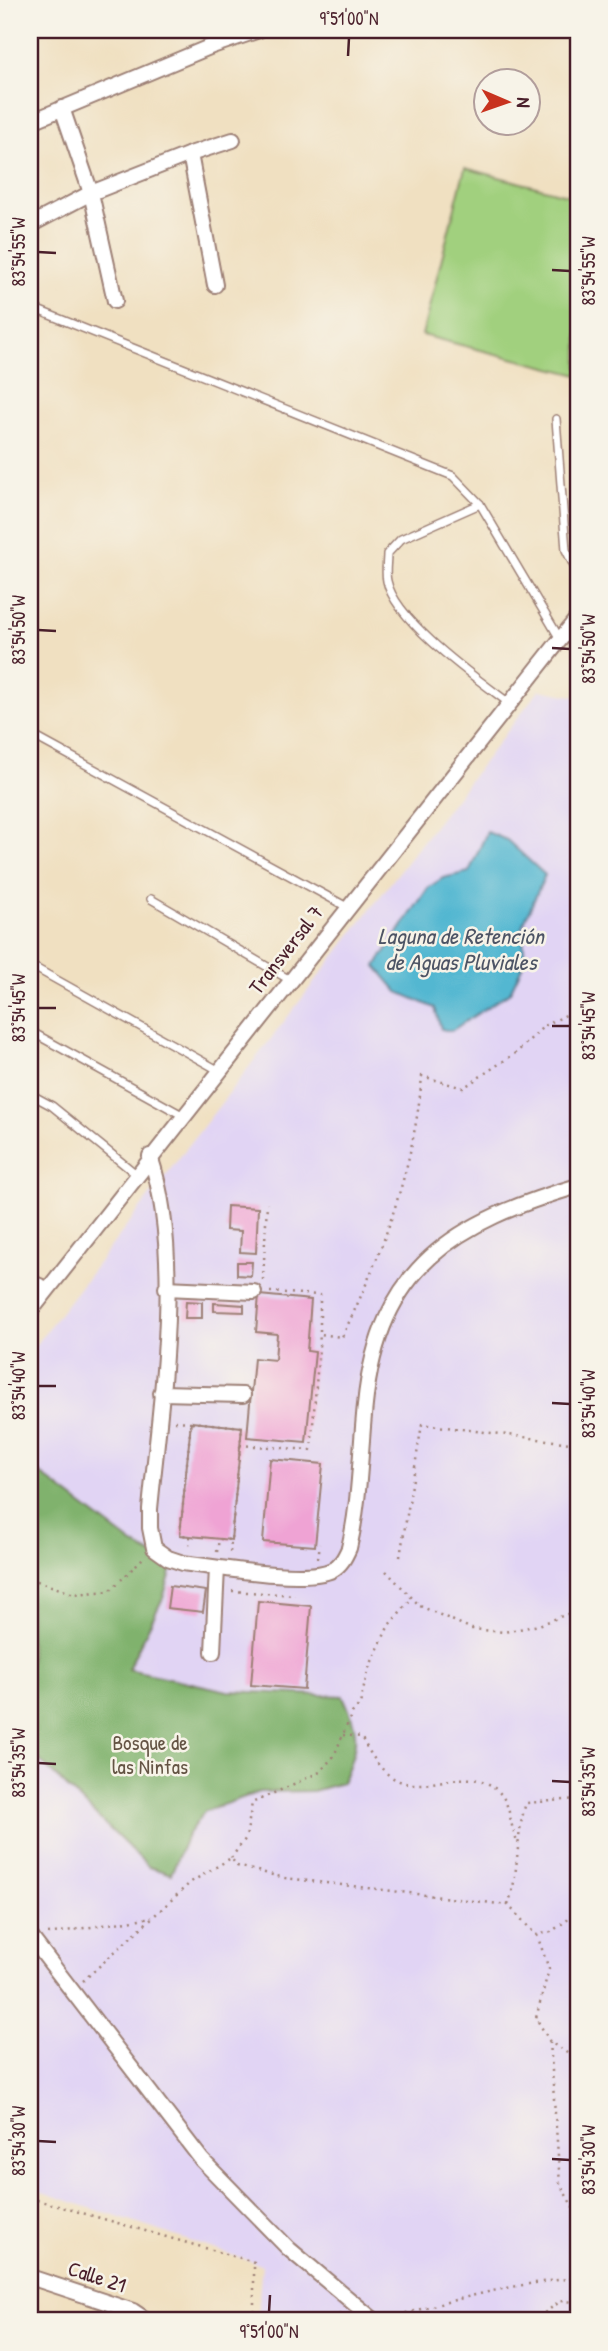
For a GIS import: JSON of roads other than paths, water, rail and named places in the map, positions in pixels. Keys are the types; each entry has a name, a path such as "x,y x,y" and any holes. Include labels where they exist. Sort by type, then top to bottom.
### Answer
{"street":[{"path":"212,46 214,30"},
{"path":"30,122 212,46 259,30"},
{"path":"62,108 92,193 115,302"},
{"path":"30,225 92,193 233,140"},
{"path":"190,154 215,285"},
{"name":"Transversal 7","path":"30,1312 182,1115 578,617"},
{"path":"150,1156 159,1183 167,1334 150,1509 154,1548 167,1558 184,1563 217,1562 305,1576 333,1569 343,1561 354,1520 372,1355 384,1321 403,1289 426,1261 453,1237 497,1213 578,1186"},
{"path":"30,1282 47,1289"},
{"path":"166,1288 254,1292"},
{"path":"162,1393 243,1395"},
{"path":"213,1652 217,1562"},
{"path":"30,1936 202,2160 289,2249 375,2321"},
{"name":"Calle 21","path":"30,2277 133,2311 148,2321"}],"lane":[{"path":"30,307 453,476 480,504 560,639"},
{"path":"556,419 566,550 578,574"},
{"path":"480,504 401,539 387,554 387,581 397,604 450,658 509,703"},
{"path":"30,734 347,907"},
{"path":"151,899 290,980"},
{"path":"30,965 218,1070"},
{"path":"30,1031 182,1115"},
{"path":"30,1094 52,1106 136,1174"}],"water":[{"name":"Laguna de Retención de Aguas Pluviales","path":"487,832 507,840 545,875 522,927 525,960 510,992 451,1031 441,1029 435,1008 398,992 376,966 428,888 443,878 469,872"}],"park label":[{"name":"Bosque de las Ninfas","path":"150,1755"}]}
